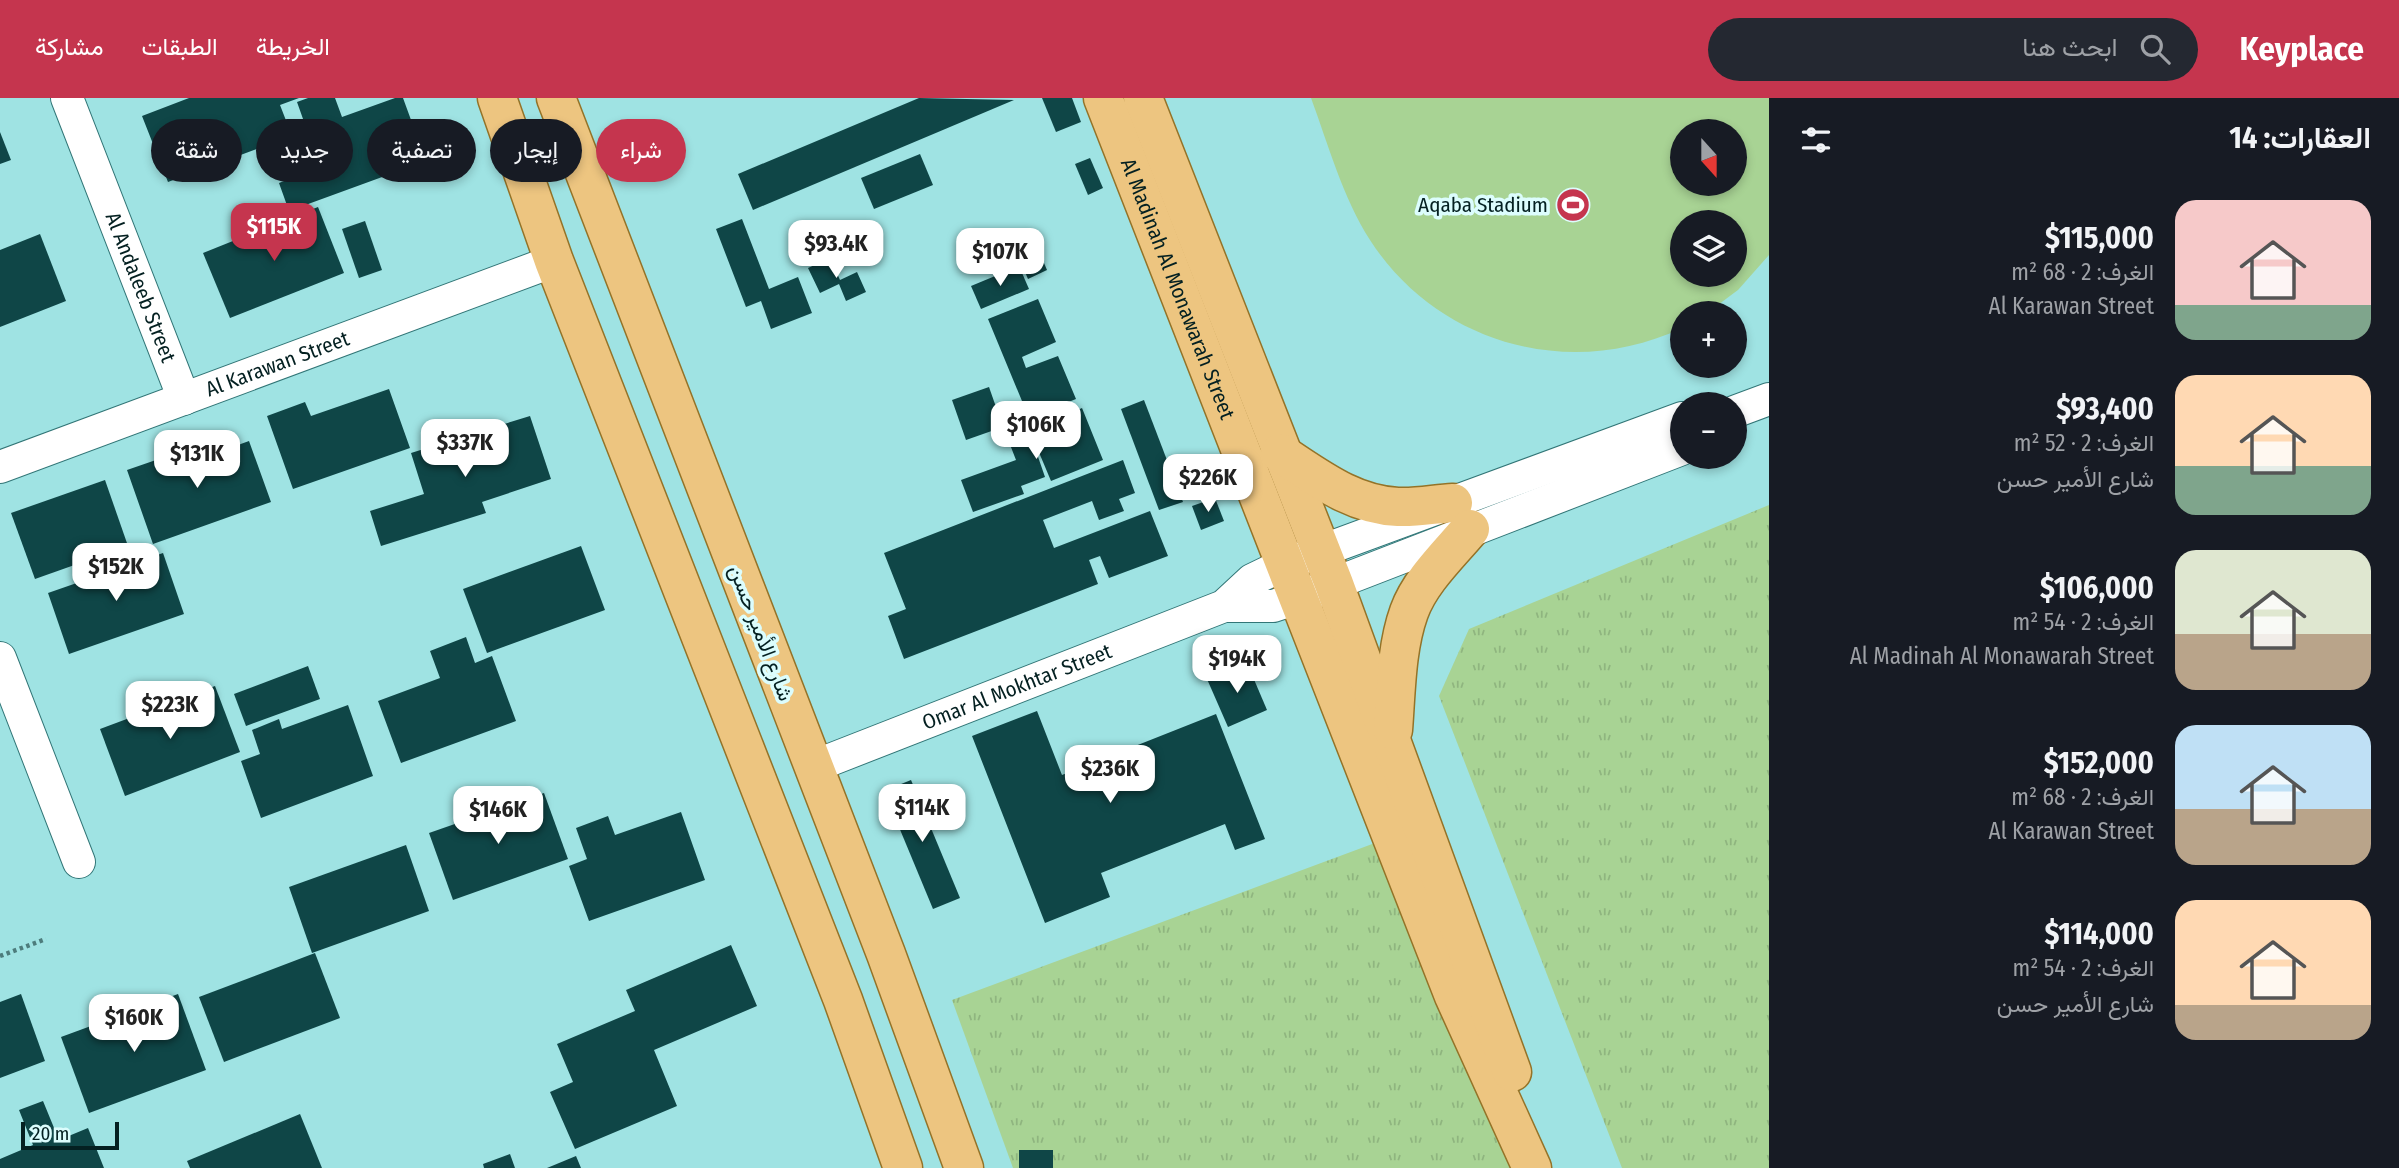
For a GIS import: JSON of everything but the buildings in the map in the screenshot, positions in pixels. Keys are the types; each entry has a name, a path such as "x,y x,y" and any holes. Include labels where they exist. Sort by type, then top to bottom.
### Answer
{"main road":[{"path":"497,98 554,261 843,1000 900,1161 950,1130"},
{"name":"شارع الأمير حسن","path":"556,98 899,989 964,1168"},
{"name":"Al Madinah Al Monawarah Street","path":"1103,98 1454,996 1532,1168"},
{"name":"Al Madinah Al Monawarah Street","path":"1143,98 1327,568 1392,743 1518,1088 1540,1168"},
{"path":"1280,453 1331,487 1367,504 1461,516 1409,611 1401,652 1392,743"}],"street":[{"name":"Al Andaleeb Street","path":"67,98 184,399"},
{"name":"Al Karawan Street","path":"0,467 554,261"},
{"path":"1747,407 1769,399"},
{"path":"1290,581 1461,516 1670,423"},
{"path":"1461,516 1670,453"},
{"name":"Omar Al Mokhtar Street","path":"812,767 1224,606 1252,580 1290,581"},
{"path":"0,658 79,862"}],"path":[{"path":"0,956 46,939"}],"green space":[{"name":"Aqaba Stadium","path":"1311,98 1769,98 1769,255 1747,280 1747,210 1670,210 1670,287 1741,287 1738,290 1723,301 1670,301 1670,332 1639,344 1595,351 1552,351 1509,343 1469,328 1431,305 1398,276 1360,224"},
{"path":"1769,505 1769,1168 1622,1168 1439,696 1469,629"},
{"path":"1391,837 1523,1168 1013,1168 952,1000"}],"place":[{"name":"Aqaba Stadium","path":"1573,205"}]}
